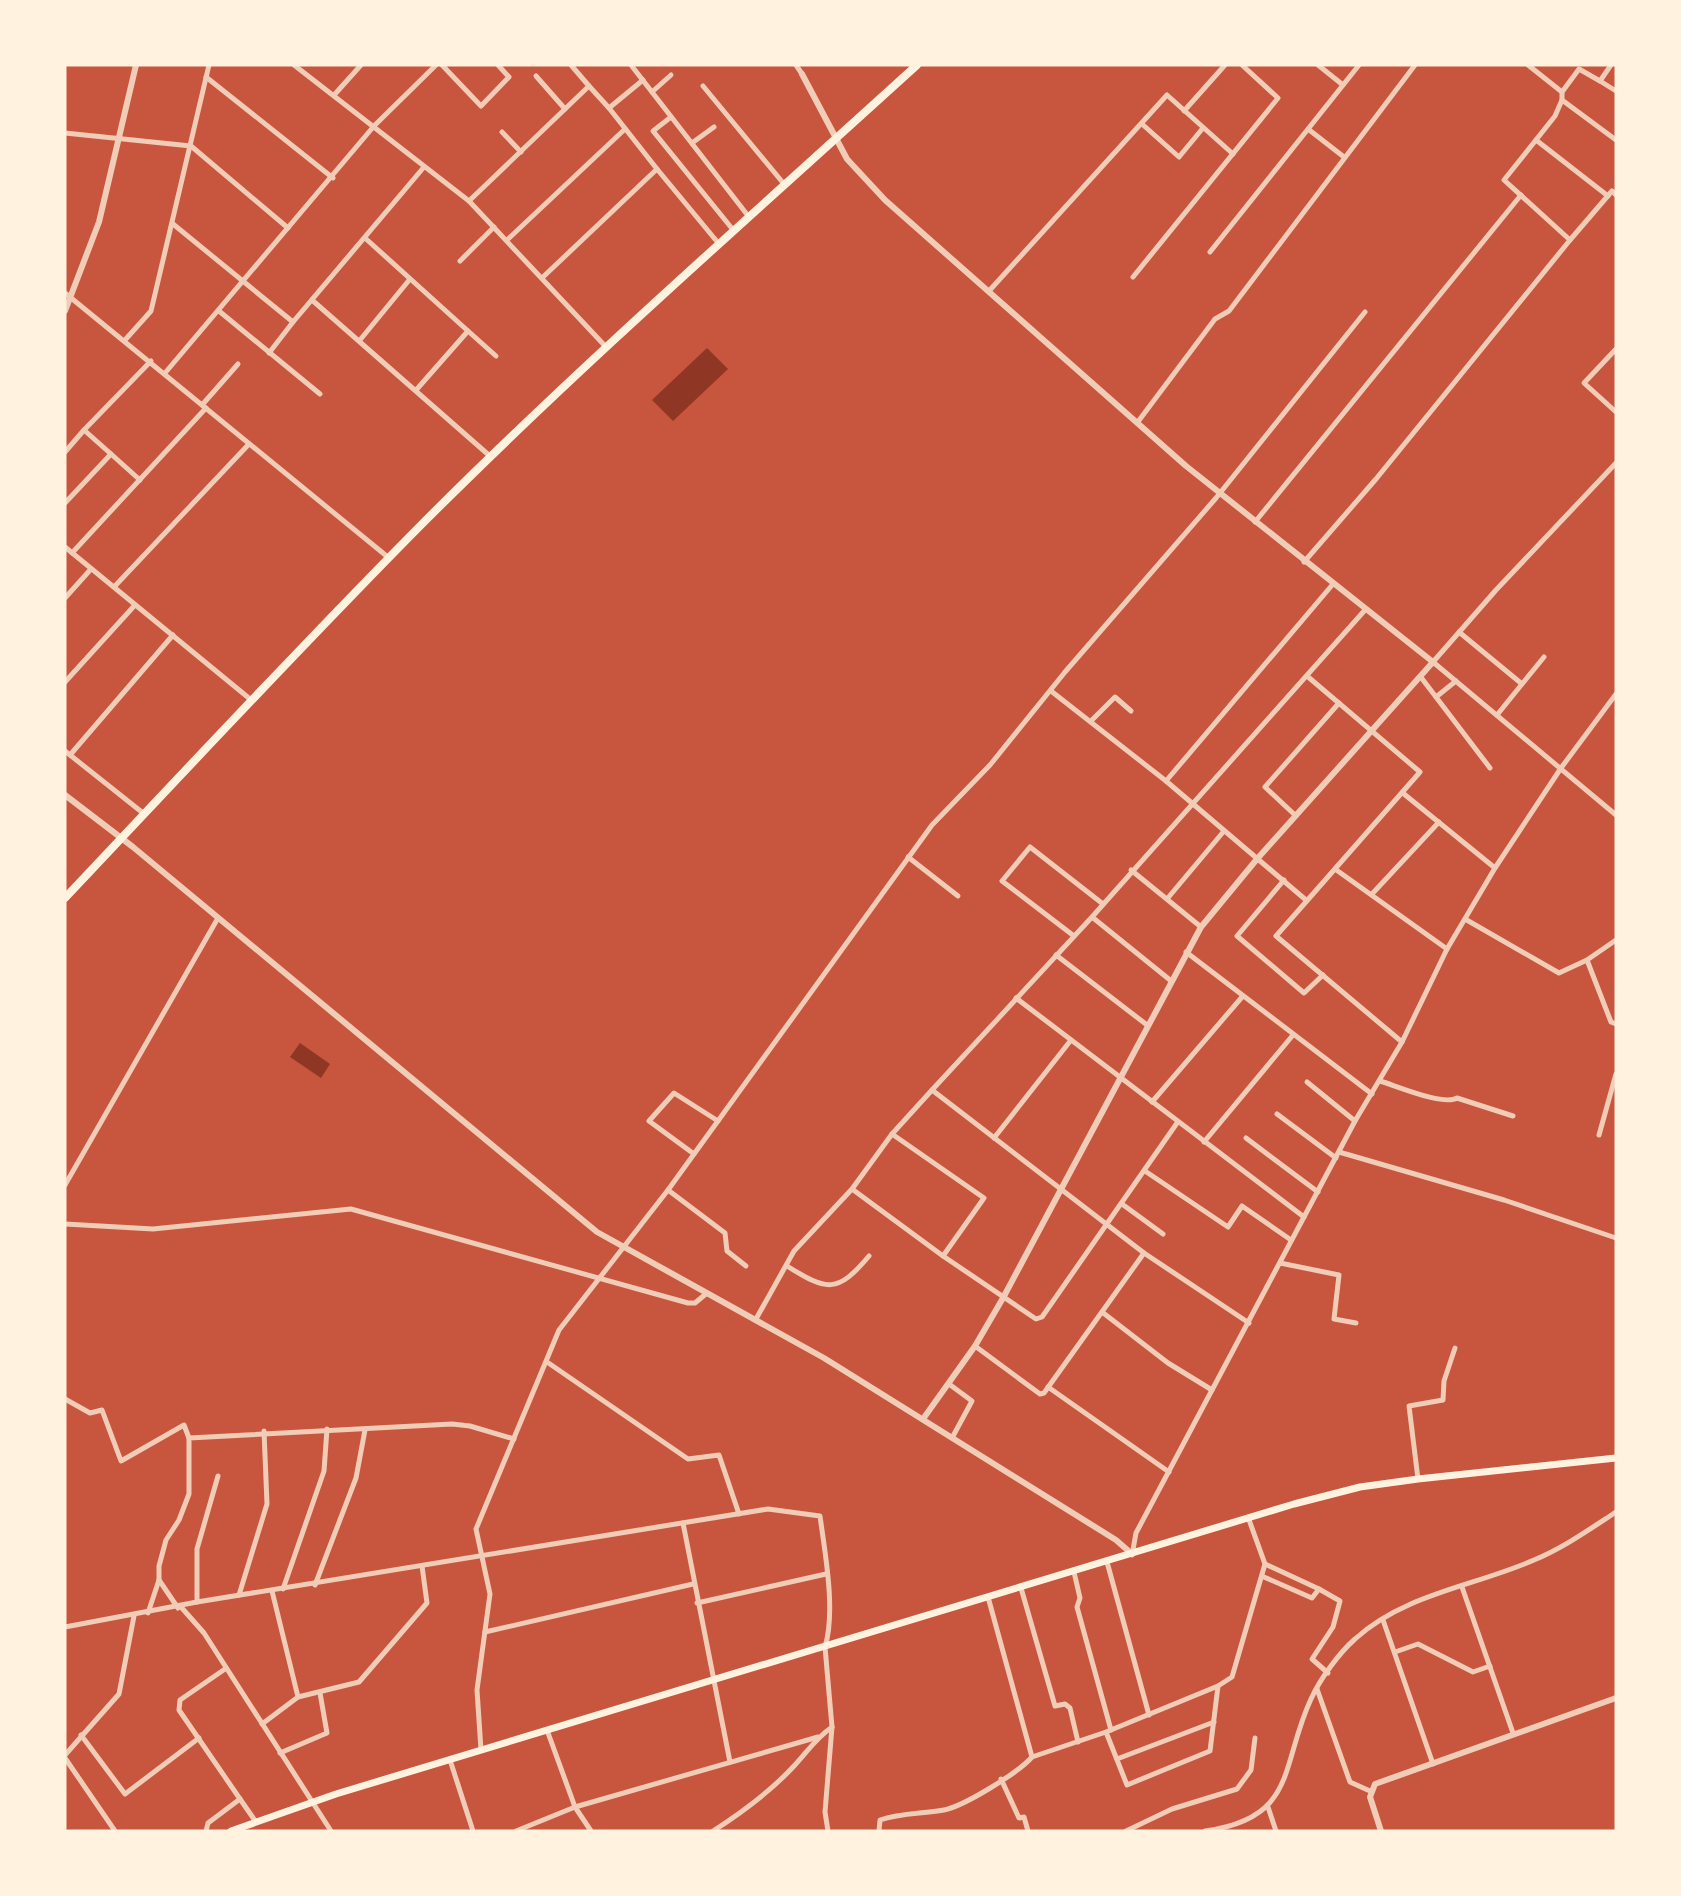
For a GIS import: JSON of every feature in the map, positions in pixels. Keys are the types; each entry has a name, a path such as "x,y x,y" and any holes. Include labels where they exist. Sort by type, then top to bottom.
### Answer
{"main road":[{"path":"65,898 250,699 492,457 784,184 917,65"},
{"path":"231,1831 311,1802 1132,1555 1248,1517 1360,1487 1616,1458"}],"street":[{"path":"65,311 67,295 99,222 136,65"},
{"path":"125,340 151,311 209,65"},
{"path":"295,65 469,201 543,276 608,349"},
{"path":"335,94 361,65"},
{"path":"165,373 333,178 374,126 436,65"},
{"path":"442,65 481,106 509,77 498,65"},
{"path":"572,65 719,244"},
{"path":"631,65 750,217"},
{"path":"796,65 847,159 867,182 1136,423 1304,562 1433,662 1616,815"},
{"path":"1184,111 1225,65"},
{"path":"1133,277 1278,98 1242,65"},
{"path":"1250,71 1256,65"},
{"path":"1318,65 1343,85"},
{"path":"1210,252 1359,65"},
{"path":"1136,423 1215,319 1229,311 1415,65"},
{"path":"1528,65 1562,92"},
{"path":"1573,65 1616,91"},
{"path":"1600,81 1611,65"},
{"path":"1570,240 1504,180 1555,116 1562,100 1562,92 1579,69"},
{"path":"652,92 671,75"},
{"path":"536,76 565,110"},
{"path":"206,77 333,178"},
{"path":"609,108 643,80"},
{"path":"469,201 589,86"},
{"path":"703,86 784,184"},
{"path":"989,291 1167,95 1233,154"},
{"path":"1562,100 1616,139"},
{"path":"671,117 653,131 734,231"},
{"path":"1142,124 1179,157 1203,128"},
{"path":"692,143 714,127"},
{"path":"507,240 625,129"},
{"path":"1308,129 1344,157"},
{"path":"65,131 191,146 288,228"},
{"path":"502,132 521,152"},
{"path":"1536,140 1608,196"},
{"path":"269,353 424,167"},
{"path":"543,276 657,169"},
{"path":"1304,562 1376,480 1570,240 1612,191 1616,195"},
{"path":"1255,522 1521,195"},
{"path":"173,223 293,323"},
{"path":"460,261 494,227"},
{"path":"365,237 496,356"},
{"path":"360,340 410,279"},
{"path":"67,295 389,558"},
{"path":"312,300 492,457"},
{"path":"219,311 320,394"},
{"path":"481,1750 477,1690 490,1594 476,1529 559,1330 668,1190 908,857 1218,492 1365,312"},
{"path":"417,389 467,331"},
{"path":"1616,349 1584,383 1616,412"},
{"path":"65,452 151,361"},
{"path":"72,553 140,480 238,364"},
{"path":"85,430 140,480"},
{"path":"114,587 249,444"},
{"path":"65,503 111,454"},
{"path":"923,1419 975,1346 1003,1298 1170,980 1201,927 1257,859 1459,632 1616,463"},
{"path":"65,547 250,699"},
{"path":"65,598 91,569"},
{"path":"1166,781 1332,584"},
{"path":"65,682 135,605"},
{"path":"756,1319 794,1251 852,1189 892,1134 1091,918 1365,610"},
{"path":"1459,632 1522,684"},
{"path":"143,813 67,753 173,635"},
{"path":"1497,715 1544,657"},
{"path":"1307,676 1420,772 1404,794 1276,936 1402,1042"},
{"path":"1420,677 1490,768"},
{"path":"1436,697 1456,681"},
{"path":"1051,691 1092,720 1306,900"},
{"path":"1132,1555 1136,1533 1355,1121 1402,1042 1447,949 1495,868 1561,768 1616,694"},
{"path":"1092,720 1115,697 1131,711"},
{"path":"1296,816 1265,787 1339,702"},
{"path":"1404,794 1495,868"},
{"path":"65,795 218,918 550,1196 622,1248 756,1319 923,1419 1116,1540 1132,1555"},
{"path":"1372,894 1439,822"},
{"path":"1167,899 1224,831"},
{"path":"1074,936 1002,881 1030,847 1103,904"},
{"path":"908,857 958,896"},
{"path":"1335,869 1447,949"},
{"path":"1131,870 1201,927"},
{"path":"1283,880 1237,936 1304,993 1322,975"},
{"path":"65,1185 218,918"},
{"path":"1091,918 1170,980"},
{"path":"1465,919 1559,973 1587,961 1616,940"},
{"path":"1186,952 1372,1094"},
{"path":"1056,956 1147,1025"},
{"path":"1587,961 1611,1022 1616,1024"},
{"path":"1152,1102 1242,997"},
{"path":"1016,998 1304,1217"},
{"path":"1204,1142 1293,1035"},
{"path":"994,1138 1071,1040"},
{"path":"1599,1135 1616,1074"},
{"path":"1380,1081 1433,1098 1452,1101 1457,1098 1513,1116"},
{"path":"1307,1082 1355,1121"},
{"path":"932,1090 1144,1253 1249,1323"},
{"path":"694,1154 649,1121 674,1093 718,1121"},
{"path":"1277,1114 1337,1155 1504,1199 1616,1238"},
{"path":"852,1189 1036,1319 1042,1317 1177,1123"},
{"path":"892,1134 984,1198 943,1255"},
{"path":"1246,1138 1318,1192"},
{"path":"1145,1171 1228,1227 1242,1206 1292,1240"},
{"path":"668,1190 724,1233 727,1251 746,1266"},
{"path":"1122,1205 1163,1234"},
{"path":"65,1224 153,1229 351,1209 688,1303 695,1303 707,1293"},
{"path":"975,1346 1040,1394 1048,1387 1144,1253"},
{"path":"787,1266 818,1285 835,1285 844,1282 869,1256"},
{"path":"1280,1263 1339,1275 1334,1319 1356,1323"},
{"path":"1102,1312 1168,1363 1212,1390"},
{"path":"1418,1479 1409,1406 1443,1400 1444,1381 1455,1348"},
{"path":"547,1362 688,1458 719,1455 739,1514"},
{"path":"949,1384 972,1401 951,1438"},
{"path":"1048,1387 1169,1472"},
{"path":"65,1399 90,1413 102,1410 121,1461 184,1425 188,1438 189,1494 179,1520 166,1540 159,1566 159,1580 148,1613"},
{"path":"188,1438 264,1431 366,1430 452,1424 470,1426 514,1439"},
{"path":"284,1589 324,1471 327,1429"},
{"path":"315,1585 356,1478 366,1430"},
{"path":"239,1595 267,1504 264,1431"},
{"path":"197,1602 197,1549 218,1475"},
{"path":"65,1627 197,1602 315,1585 768,1509 820,1516 826,1574 828,1635 825,1647 832,1727 825,1812 828,1831"},
{"path":"1205,1831 1250,1820 1268,1807 1283,1783 1311,1698 1355,1638 1419,1599 1462,1587 1534,1560 1616,1512"},
{"path":"879,1831 880,1820 895,1815 947,1810 1001,1779 1032,1757 1149,1715 1218,1686 1232,1676 1264,1577 1265,1564 1248,1517"},
{"path":"683,1523 696,1603 730,1762"},
{"path":"1107,1562 1149,1715"},
{"path":"1265,1564 1340,1601 1333,1627 1312,1660 1328,1673"},
{"path":"262,1724 298,1697 359,1682 427,1603 422,1566"},
{"path":"1074,1572 1080,1598 1077,1607 1108,1731 1127,1785 1210,1751 1218,1686"},
{"path":"696,1603 826,1574"},
{"path":"1264,1577 1312,1598 1319,1589"},
{"path":"159,1580 179,1607 204,1633 331,1831"},
{"path":"485,1632 693,1584"},
{"path":"1462,1587 1513,1733"},
{"path":"1021,1588 1055,1706 1065,1704 1070,1708 1078,1742"},
{"path":"272,1591 298,1697"},
{"path":"988,1597 1032,1757"},
{"path":"115,1831 65,1756 119,1694 134,1616"},
{"path":"1383,1620 1433,1764"},
{"path":"1395,1652 1418,1644 1473,1672 1490,1666"},
{"path":"225,1669 180,1700 179,1710 256,1822"},
{"path":"1317,1689 1350,1782 1370,1791"},
{"path":"280,1753 327,1733 320,1693"},
{"path":"1381,1831 1370,1791 1374,1784 1616,1698"},
{"path":"1116,1759 1214,1721"},
{"path":"713,1831 736,1816 792,1767 818,1737 832,1727"},
{"path":"547,1730 575,1807 591,1831"},
{"path":"81,1735 125,1794 200,1738"},
{"path":"516,1831 575,1807 818,1737"},
{"path":"1126,1831 1172,1809 1237,1788 1251,1769 1255,1738"},
{"path":"450,1760 473,1831"},
{"path":"1001,1779 1019,1818 1024,1817 1028,1831"},
{"path":"206,1831 208,1823 240,1799"},
{"path":"1268,1807 1276,1831"}],"shaded area":[{"path":"707,348 728,369 673,421 652,400"},
{"path":"300,1043 330,1064 321,1078 290,1057"}]}
